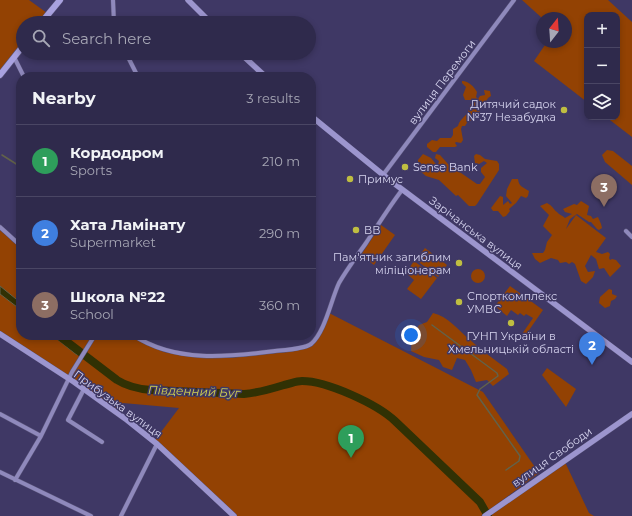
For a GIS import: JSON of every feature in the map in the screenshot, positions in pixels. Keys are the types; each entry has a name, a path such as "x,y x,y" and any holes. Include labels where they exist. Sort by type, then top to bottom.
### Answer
{"main road":[{"path":"47,16 60,0"},
{"path":"0,75 16,55"}],"street":[{"path":"113,0 114,16"},
{"path":"188,0 204,16"},
{"name":"вулиця Перемоги","path":"383,175 514,0"},
{"path":"14,57 22,72"},
{"path":"130,60 136,72"},
{"path":"248,60 261,72"},
{"name":"Зарічанська вулиця","path":"316,120 402,190 632,362"},
{"path":"316,337 340,283 402,190"},
{"path":"0,227 16,241"},
{"path":"626,231 632,237"},
{"name":"Прибузька вулиця","path":"0,334 84,389 158,444 234,516"},
{"path":"15,480 41,436 68,379 92,340"},
{"path":"140,340 164,350 185,354 240,355 286,350 308,345 314,340"},
{"path":"84,389 68,420 102,442"},
{"path":"0,414 41,436"},
{"name":"вулиця Свободи","path":"485,516 632,414"},
{"path":"121,516 158,444"},
{"path":"0,472 91,516"}],"shaded area":[{"path":"0,0 29,0 47,13 45,16 16,16 16,52 0,72"},
{"path":"522,0 608,0 632,22 632,137 610,120 620,120 620,12 584,12 584,100 534,61 543,48 572,48 572,12 536,13"},
{"path":"462,81 473,86 477,92 476,97 478,99 480,96 485,95 484,90 490,91 491,96 484,105 480,107 480,111 475,115 476,117 473,120 468,121 465,126 462,126 461,129 463,140 461,143 456,142 455,143 457,146 455,147 440,147 436,152 433,152 427,147 427,144 432,140 437,141 440,138 451,138 453,135 453,129 458,126 469,111 472,100 465,100 463,95 466,87"},
{"path":"607,150 613,151 632,166 632,185 605,162 602,155"},
{"path":"423,154 431,158 438,165 439,161 435,158 436,154 440,155 448,164 477,184 480,184 485,177 481,172 481,168 487,163 484,161 479,164 475,163 474,156 476,154 485,159 497,161 499,164 499,170 477,204 475,206 469,206 439,180 426,176 420,171 421,170 418,168 418,165 421,163 418,162 418,160"},
{"path":"512,179 518,179 520,185 529,191 528,196 526,198 521,196 509,209 510,211 506,216 503,217 498,211 493,211 491,208 500,196 503,197 503,205 508,201 510,204 512,203 506,196 507,189"},
{"path":"581,201 589,206 587,215 591,216 593,219 598,217 602,228 599,230 597,229 591,222 577,214 570,219 566,229 576,215 606,238 596,252 602,254 608,252 610,254 610,260 616,260 621,266 610,277 604,268 599,269 596,259 591,255 585,266 588,272 595,271 593,277 586,284 581,281 575,264 572,262 569,264 566,262 560,263 558,260 551,258 540,263 535,259 532,253 543,253 547,242 552,235 543,226 549,215 540,206 547,203 565,218 572,214 565,212 563,209 574,204 577,205"},
{"path":"381,225 395,235 374,265 361,255"},
{"path":"0,230 16,244 16,340 90,340 68,376 0,332"},
{"path":"425,248 447,265 438,277 416,260"},
{"path":"414,261 437,278 421,299 407,289 414,280 406,273"},
{"path":"475,269 481,269 485,273 485,279 481,283 475,283 471,279 471,273"},
{"path":"0,286 16,299 16,306 0,294"},
{"path":"510,286 543,310 525,336 522,334 533,318 526,314 524,316 520,313 518,315 511,310 507,316 495,306"},
{"path":"609,289 612,290 612,294 617,296 611,301 610,306 605,308 599,303 600,297"},
{"path":"329,313 483,392 539,473 481,516 237,516 155,440 179,408 123,403 118,411 71,378 94,340 138,340 164,352 185,356 229,358 286,352 309,347 313,340 316,340 316,335"},
{"path":"433,313 448,320 478,347 507,369 509,374 493,386 487,380 476,382 465,360 457,358 452,370 443,367 439,360 424,357 411,351 412,335 419,325 427,322"},
{"path":"58,340 69,340 81,349 77,355"},
{"path":"547,368 576,389 566,407 542,375"},
{"path":"565,462 589,513 594,516 487,516"}],"waterway":[{"path":"2,155 16,164"},
{"path":"432,325 497,373 498,376 480,389 477,395 520,456 519,461 506,470"},
{"name":"Південний Буг","path":"65,340 117,380 129,386 138,388 151,390 244,394 259,392 302,381 338,389 387,414 480,502 488,516"}],"place":[{"name":"Дитячий садок №37 Незабудка","path":"564,110"},
{"name":"Sense Bank","path":"405,167"},
{"name":"Примус","path":"350,179"},
{"name":"Школа №22","path":"604,207"},
{"name":"ВВ","path":"356,230"},
{"name":"Пам'ятник загиблим міліціонерам","path":"459,263"},
{"name":"Спорткомплекс УМВС","path":"459,302"},
{"name":"ГУНП України в Хмельницькій області","path":"511,323"},
{"name":"Хата Ламінату","path":"592,365"},
{"name":"Кордодром","path":"351,458"}]}
